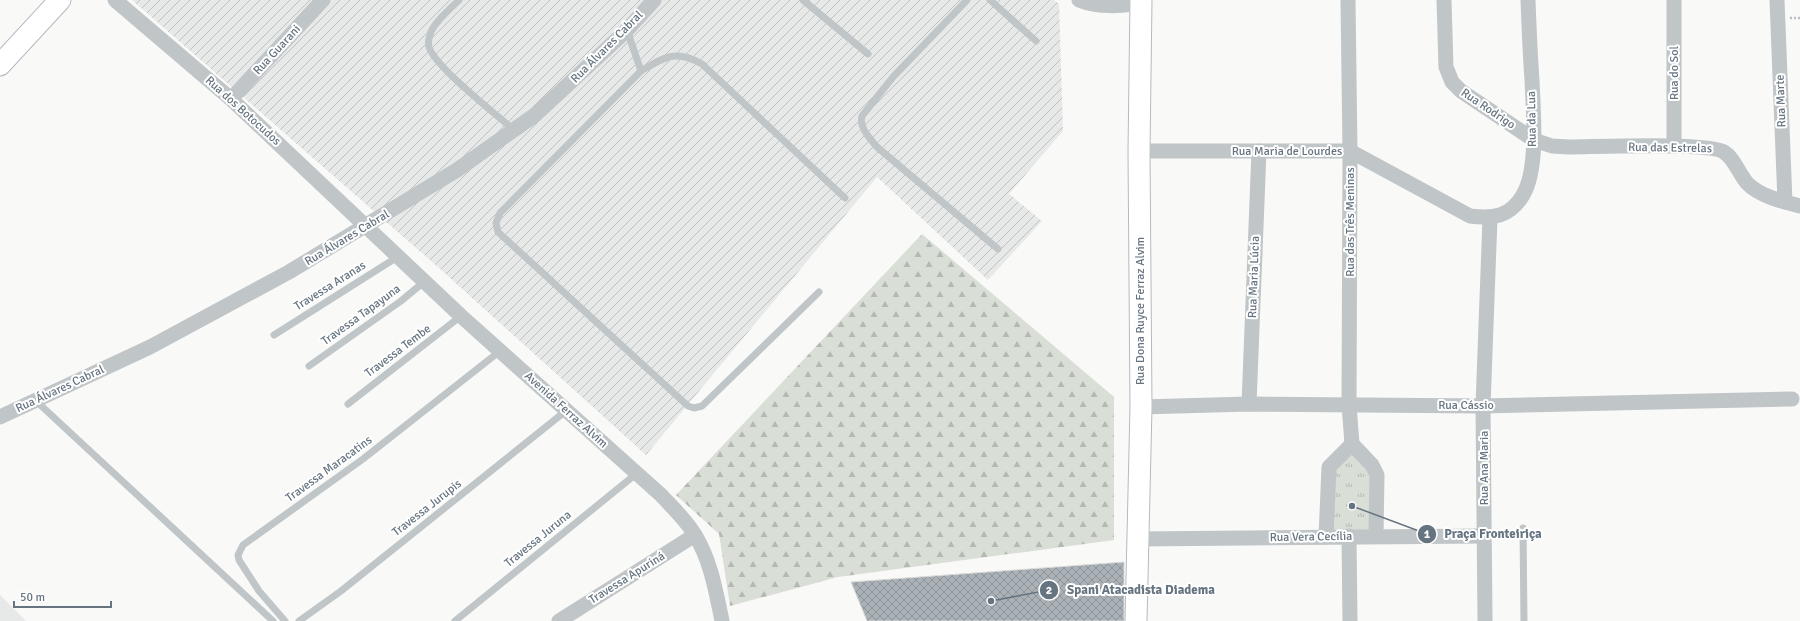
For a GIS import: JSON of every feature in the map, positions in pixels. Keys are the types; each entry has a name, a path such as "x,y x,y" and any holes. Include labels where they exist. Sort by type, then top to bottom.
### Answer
{"main road":[{"path":"0,65 60,0"},
{"name":"Rua Dona Ruyce Ferraz Alvim","path":"1136,621 1141,407 1139,150 1141,1"}],"street":[{"name":"Rua dos Botocudos","path":"115,0 230,99 367,226"},
{"name":"Rua Guarani","path":"230,99 323,0"},
{"name":"Rua Álvares Cabral","path":"0,417 150,347 289,272 457,170 515,131 627,30 654,0"},
{"path":"1079,0 1095,5 1120,6 1141,1"},
{"name":"Rua das Três Meninas","path":"1348,0 1350,150 1349,405 1352,444"},
{"name":"Rua Rodrigo","path":"1444,0 1446,62 1448,75 1452,82 1461,91 1534,140"},
{"name":"Rua da Lua","path":"1490,218 1505,213 1515,205 1523,195 1527,186 1534,140 1528,0"},
{"name":"Rua do Sol","path":"1674,0 1674,146"},
{"name":"Rua Marte","path":"1777,0 1785,202"},
{"name":"Rua das Estrelas","path":"1534,140 1552,146 1569,148 1674,146 1718,149 1723,151 1748,184 1755,190 1785,202"},
{"name":"Rua Maria de Lourdes","path":"1139,150 1350,150 1459,211 1470,216 1490,218"},
{"name":"Rua Maria Lúcia","path":"1249,404 1259,151"},
{"path":"1785,202 1800,206"},
{"name":"Rua Ana Maria","path":"1485,621 1484,406 1490,218"},
{"name":"Avenida Ferraz Alvim","path":"367,226 461,316 567,410 676,511 695,535 707,561 722,621"},
{"name":"Rua Cássio","path":"1141,407 1249,404 1484,406 1792,399"},
{"path":"1326,536 1329,467 1352,444 1372,465 1377,475 1376,536"},
{"name":"Travessa Apuriná","path":"559,621 695,535"},
{"name":"Rua Vera Cecília","path":"1138,539 1326,536 1484,536"},
{"path":"1348,536 1350,621"}],"lane":[{"path":"459,0 441,18 430,34 429,47 438,61 450,74 515,131"},
{"path":"803,0 868,54"},
{"path":"967,0 893,77 862,116 860,122 866,133 877,147 998,249"},
{"path":"990,0 1036,41"},
{"path":"627,30 641,71"},
{"path":"819,292 702,406 694,408 682,401 498,232 496,223 500,213 641,71 663,58 678,55 689,57 702,64 845,198"},
{"name":"Travessa Aranas","path":"274,335 399,256"},
{"name":"Travessa Tapayuna","path":"309,366 400,301 425,281"},
{"name":"Travessa Tembe","path":"348,404 461,316"},
{"name":"Travessa Maracatins","path":"285,621 258,591 239,560 238,555 243,545 363,459 500,351"},
{"path":"35,400 273,621"},
{"name":"Travessa Jurupis","path":"299,621 341,591 567,410"},
{"name":"Travessa Juruna","path":"455,621 636,474"},
{"path":"1523,528 1524,621"}],"shaded area":[{"path":"132,0 1054,0 1059,4 1063,131 1009,194 1042,221 988,280 877,177 646,455 439,268"},
{"path":"0,595 26,621 0,621"}],"green space":[{"path":"922,234 1114,397 1114,540 838,577 730,606 719,534 676,495"},
{"path":"1352,444 1372,465 1376,536 1326,537 1328,471"}],"building":[{"path":"1124,562 1124,621 867,621 851,582"}],"place":[{"name":"Praça Fronteiriça","path":"1352,506"},
{"name":"Spani Atacadista Diadema","path":"991,601"}]}
